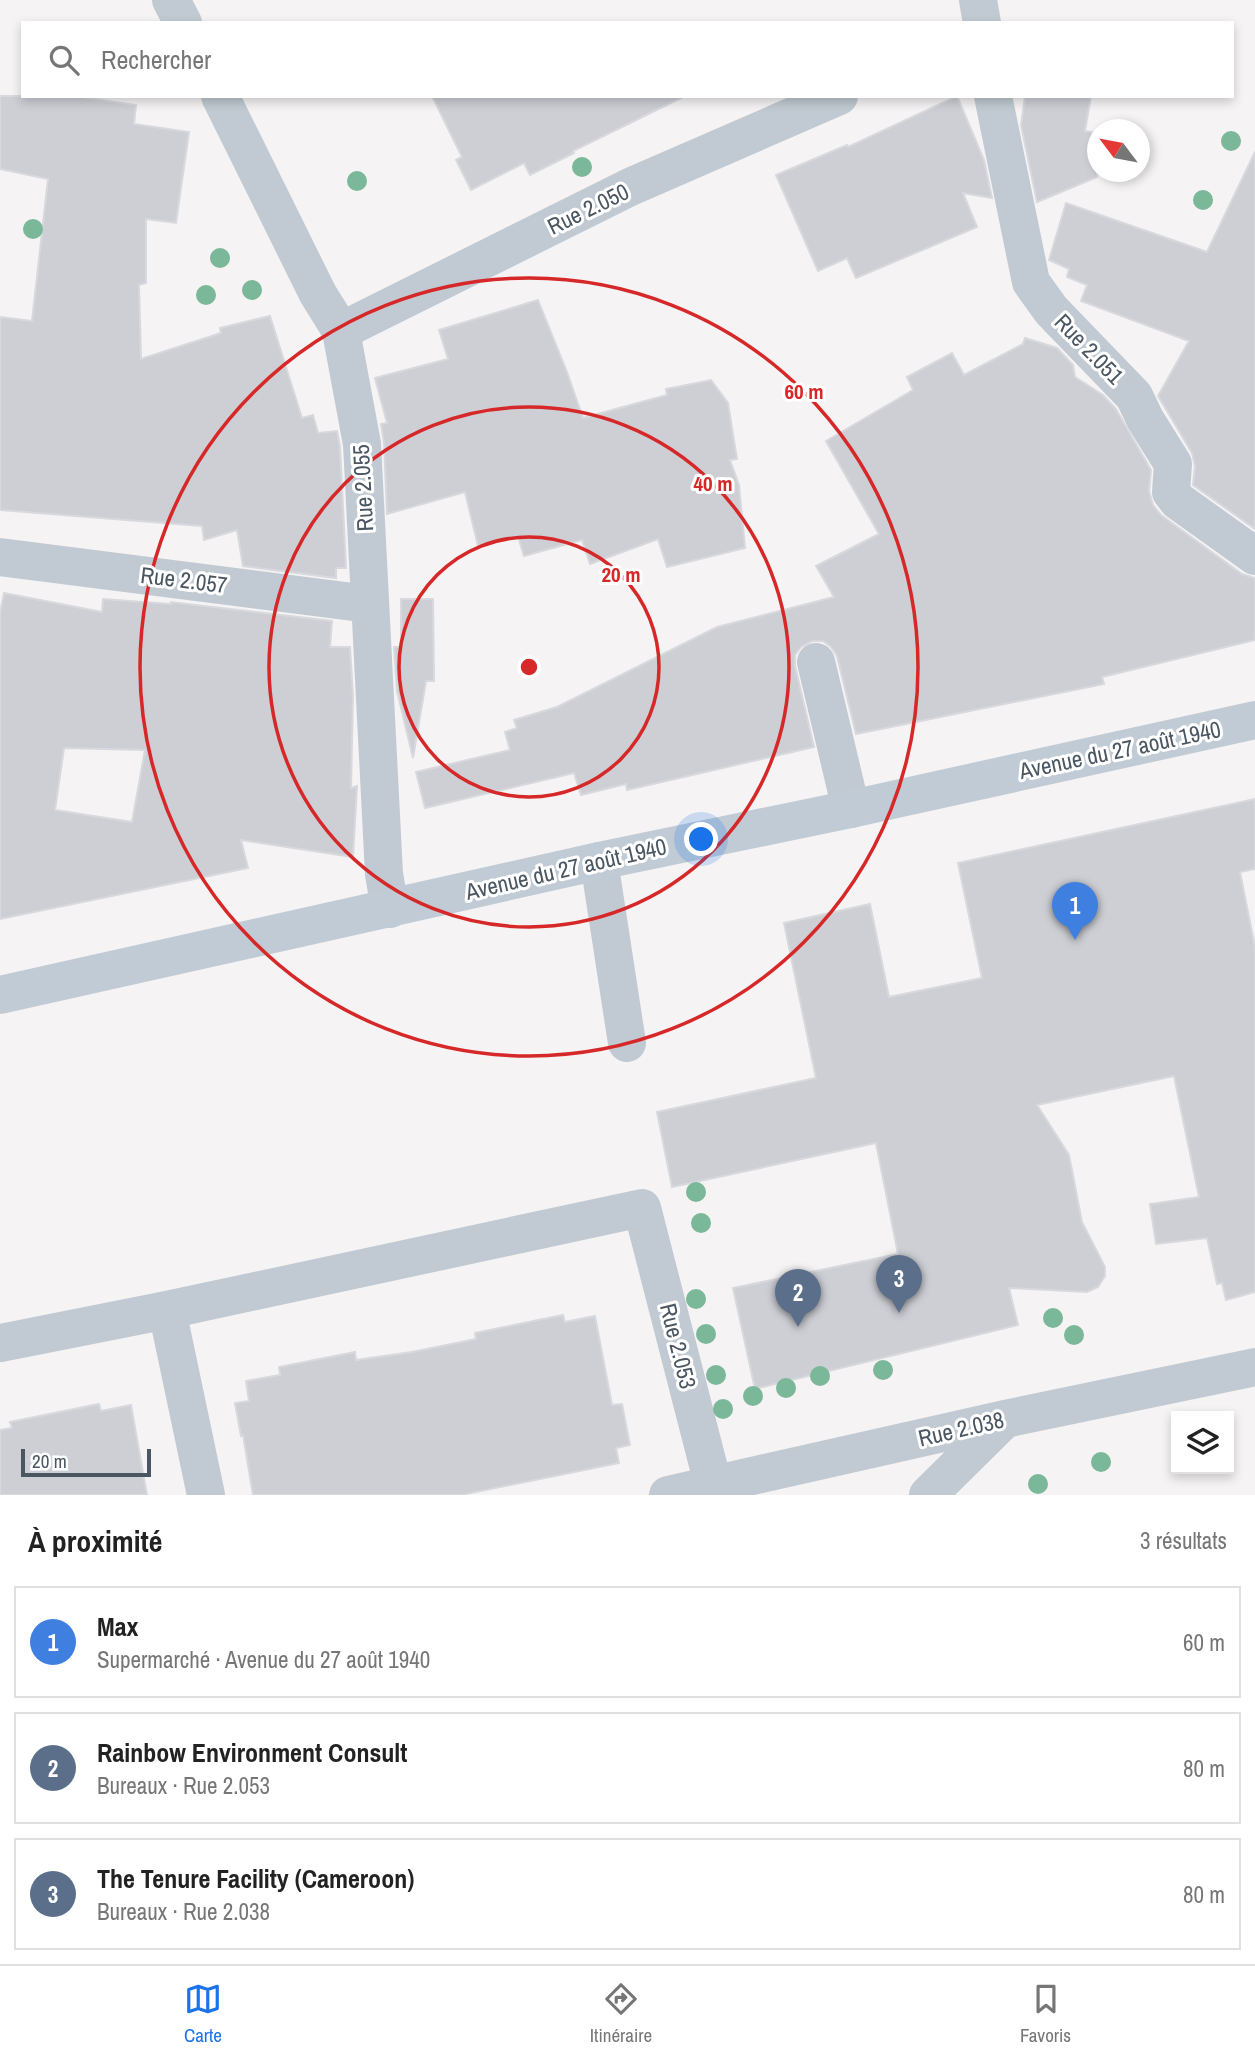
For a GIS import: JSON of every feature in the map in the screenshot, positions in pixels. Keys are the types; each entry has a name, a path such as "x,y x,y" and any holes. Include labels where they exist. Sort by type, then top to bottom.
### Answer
{"main road":[{"name":"Avenue du 27 août 1940","path":"0,995 599,861 851,809 1255,720"}],"street":[{"path":"171,0 182,21"},
{"path":"978,0 982,21"},
{"name":"Rue 2.055","path":"221,98 318,294 341,331 362,444 384,874 390,909"},
{"name":"Rue 2.050","path":"341,331 630,187 834,98"},
{"name":"Rue 2.051","path":"993,98 1031,282 1051,310 1134,396 1173,464 1171,492 1178,500 1255,556"},
{"name":"Rue 2.057","path":"0,557 369,604"},
{"path":"816,662 851,809"},
{"path":"599,861 627,1043"},
{"name":"Rue 2.053","path":"167,1310 642,1208 713,1485"},
{"path":"0,1343 167,1310 206,1495"},
{"name":"Rue 2.038","path":"668,1495 1005,1419 1255,1367"},
{"path":"928,1495 1005,1419"}],"building":[{"path":"0,96 87,98 136,105 134,124 189,132 176,223 146,219 146,283 139,285 141,359 221,333 220,328 270,316 302,418 313,415 318,433 337,431 346,568 336,568 336,578 243,566 237,530 204,540 202,526 0,510 0,317 32,321 48,179 0,169"},
{"path":"433,98 681,98 530,175 524,163 471,190 456,160 462,157"},
{"path":"958,98 984,160 992,198 963,193 977,227 856,278 847,258 818,271 776,175 847,145 848,147"},
{"path":"1025,98 1091,98 1085,131 1087,181 1037,202 1021,125"},
{"path":"1255,152 1255,529 1193,485 1195,466 1192,453 1158,396 1189,341 1081,301 1087,285 1067,277 1069,269 1049,260 1066,203 1207,252"},
{"path":"538,300 583,418 667,395 666,389 711,380 728,403 737,459 730,460 739,485 745,548 667,567 658,539 590,564 582,540 524,556 518,537 478,546 465,492 387,514 381,424 387,423 375,378 448,359 439,330"},
{"path":"1025,338 1057,348 1073,365 1075,377 1103,395 1116,409 1151,470 1149,491 1153,505 1161,515 1242,574 1255,578 1255,640 1102,677 1104,684 856,734 837,656 823,641 812,641 801,647 795,655 795,666 814,747 627,790 626,784 581,795 574,773 425,808 416,772 510,750 505,732 517,728 514,720 557,707 717,627 834,597 816,566 879,534 826,441 913,390 907,377 952,353 964,375 1023,344"},
{"path":"4,593 102,612 103,599 171,602 332,621 330,647 350,647 353,696 351,788 357,786 353,857 241,840 248,868 0,919 0,613","holes":["64,748 145,750 132,822 55,810"]},
{"path":"401,599 433,599 434,681 426,681 413,758 397,691 394,647 401,647"},
{"path":"1255,799 1255,869 1240,872 1255,947 1255,1292 1226,1300 1222,1283 1217,1284 1207,1238 1156,1244 1150,1204 1199,1197 1174,1076 1037,1105 1069,1155 1082,1222 1105,1267 1105,1276 1098,1287 1087,1292 1009,1288 1018,1325 755,1389 733,1288 898,1254 876,1143 672,1187 657,1112 816,1078 784,923 870,904 889,997 982,978 958,863"},
{"path":"563,1315 565,1322 595,1316 612,1405 622,1404 630,1445 616,1448 619,1463 461,1495 253,1495 235,1403 249,1401 246,1381 280,1375 279,1367 355,1352 356,1360 412,1352 476,1339 475,1333"},
{"path":"99,1404 101,1411 131,1405 147,1495 0,1495 0,1430 12,1428 10,1422"}],"place":[{"name":"Max","path":"1075,940"},
{"name":"The Tenure Facility (Cameroon)","path":"899,1313"},
{"name":"Rainbow Environment Consult","path":"798,1327"}]}
